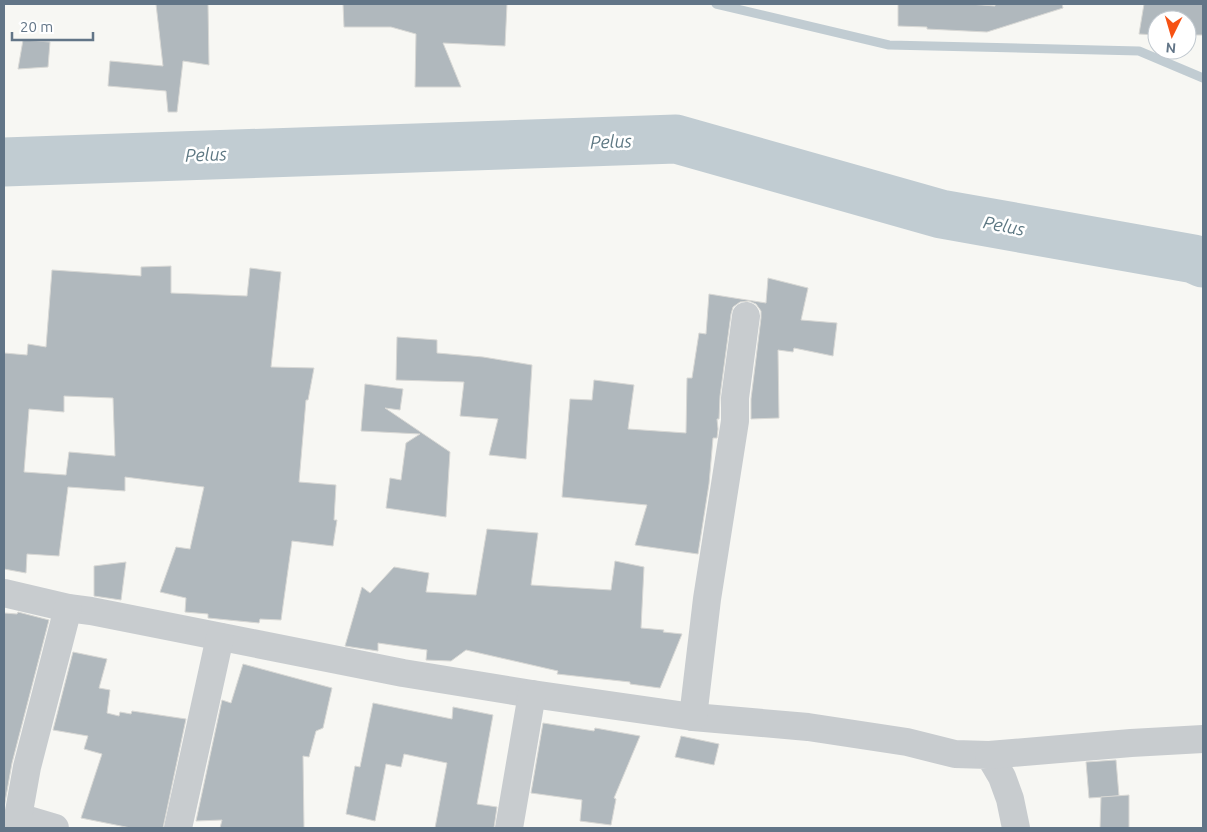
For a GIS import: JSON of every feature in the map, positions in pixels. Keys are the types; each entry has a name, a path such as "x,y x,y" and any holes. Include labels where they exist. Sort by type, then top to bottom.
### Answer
{"street":[{"path":"693,717 707,599 735,422 735,398 746,316"},
{"path":"4,593 68,608 91,610 403,673 693,717 808,728 907,742 955,754 988,756 1131,743 1203,739"},
{"path":"55,828 15,823 68,608"},
{"path":"178,828 220,637"},
{"path":"509,828 532,694"},
{"path":"988,756 1002,777 1010,799 1016,828"}],"building":[{"path":"156,4 208,4 209,65 183,61 177,112 168,112 166,91 108,86 110,61 163,66"},
{"path":"343,4 507,4 505,46 443,43 461,87 415,87 416,34 391,27 344,27"},
{"path":"898,4 995,6 995,4 1062,4 1063,8 987,32 898,26"},
{"path":"1144,4 1203,4 1203,35 1197,35 1197,10 1147,10 1147,34 1139,34"},
{"path":"23,40 50,42 48,67 18,69"},
{"path":"171,266 171,293 247,296 250,268 281,272 271,367 314,368 308,400 306,400 299,482 336,485 334,520 337,520 333,546 292,541 281,620 260,619 259,623 208,618 208,614 185,612 186,598 160,592 176,547 190,549 204,487 125,477 125,491 68,487 59,556 27,554 26,573 4,569 4,353 27,355 28,344 46,347 52,270 141,276 141,267","holes":["64,396 113,398 115,456 69,452 66,475 24,472 29,409 64,412"]},
{"path":"768,278 808,288 801,320 837,323 833,356 794,348 793,352 778,350 779,418 751,419 751,399 761,311 756,304 749,301 740,302 733,307 720,396 719,419 717,419 717,438 713,438 709,484 698,554 635,545 647,505 562,497 570,399 592,400 594,380 634,385 628,429 686,433 687,378 692,378 699,333 706,334 709,294 766,303"},
{"path":"397,337 437,340 437,353 483,357 532,365 526,459 489,455 498,419 460,416 464,382 396,380"},
{"path":"365,384 403,389 400,410 385,408 450,452 446,517 386,508 390,478 401,480 406,443 420,434 361,431"},
{"path":"487,529 538,533 531,585 611,590 615,561 644,567 641,628 682,634 660,688 630,684 630,682 557,674 558,671 466,650 451,661 426,660 427,650 378,643 378,651 345,646 362,587 370,593 394,567 429,573 426,592 476,595"},
{"path":"126,562 121,600 94,596 94,566"},
{"path":"18,612 49,620 12,763 4,808 4,613 17,614"},
{"path":"73,652 107,659 99,688 110,690 107,713 119,716 120,712 131,714 132,711 186,719 163,828 131,828 81,818 102,754 84,749 88,736 53,730"},
{"path":"243,664 332,688 323,728 316,731 309,757 303,756 304,828 220,828 222,820 196,821 222,700 231,703"},
{"path":"373,703 452,719 453,707 493,715 477,804 497,807 494,828 435,828 447,763 404,754 401,767 386,764 375,821 346,814 355,766 360,767"},
{"path":"543,723 594,731 595,728 640,736 614,798 616,799 611,825 580,821 582,800 531,793"},
{"path":"681,736 719,744 714,765 675,757"},
{"path":"1116,760 1119,796 1089,798 1086,762"},
{"path":"1129,795 1129,828 1100,828 1101,797"}],"waterway":[{"path":"716,4 889,45 1139,51 1203,78"},
{"name":"Pelus","path":"4,162 676,139 941,214 1194,259 1203,263"}]}
